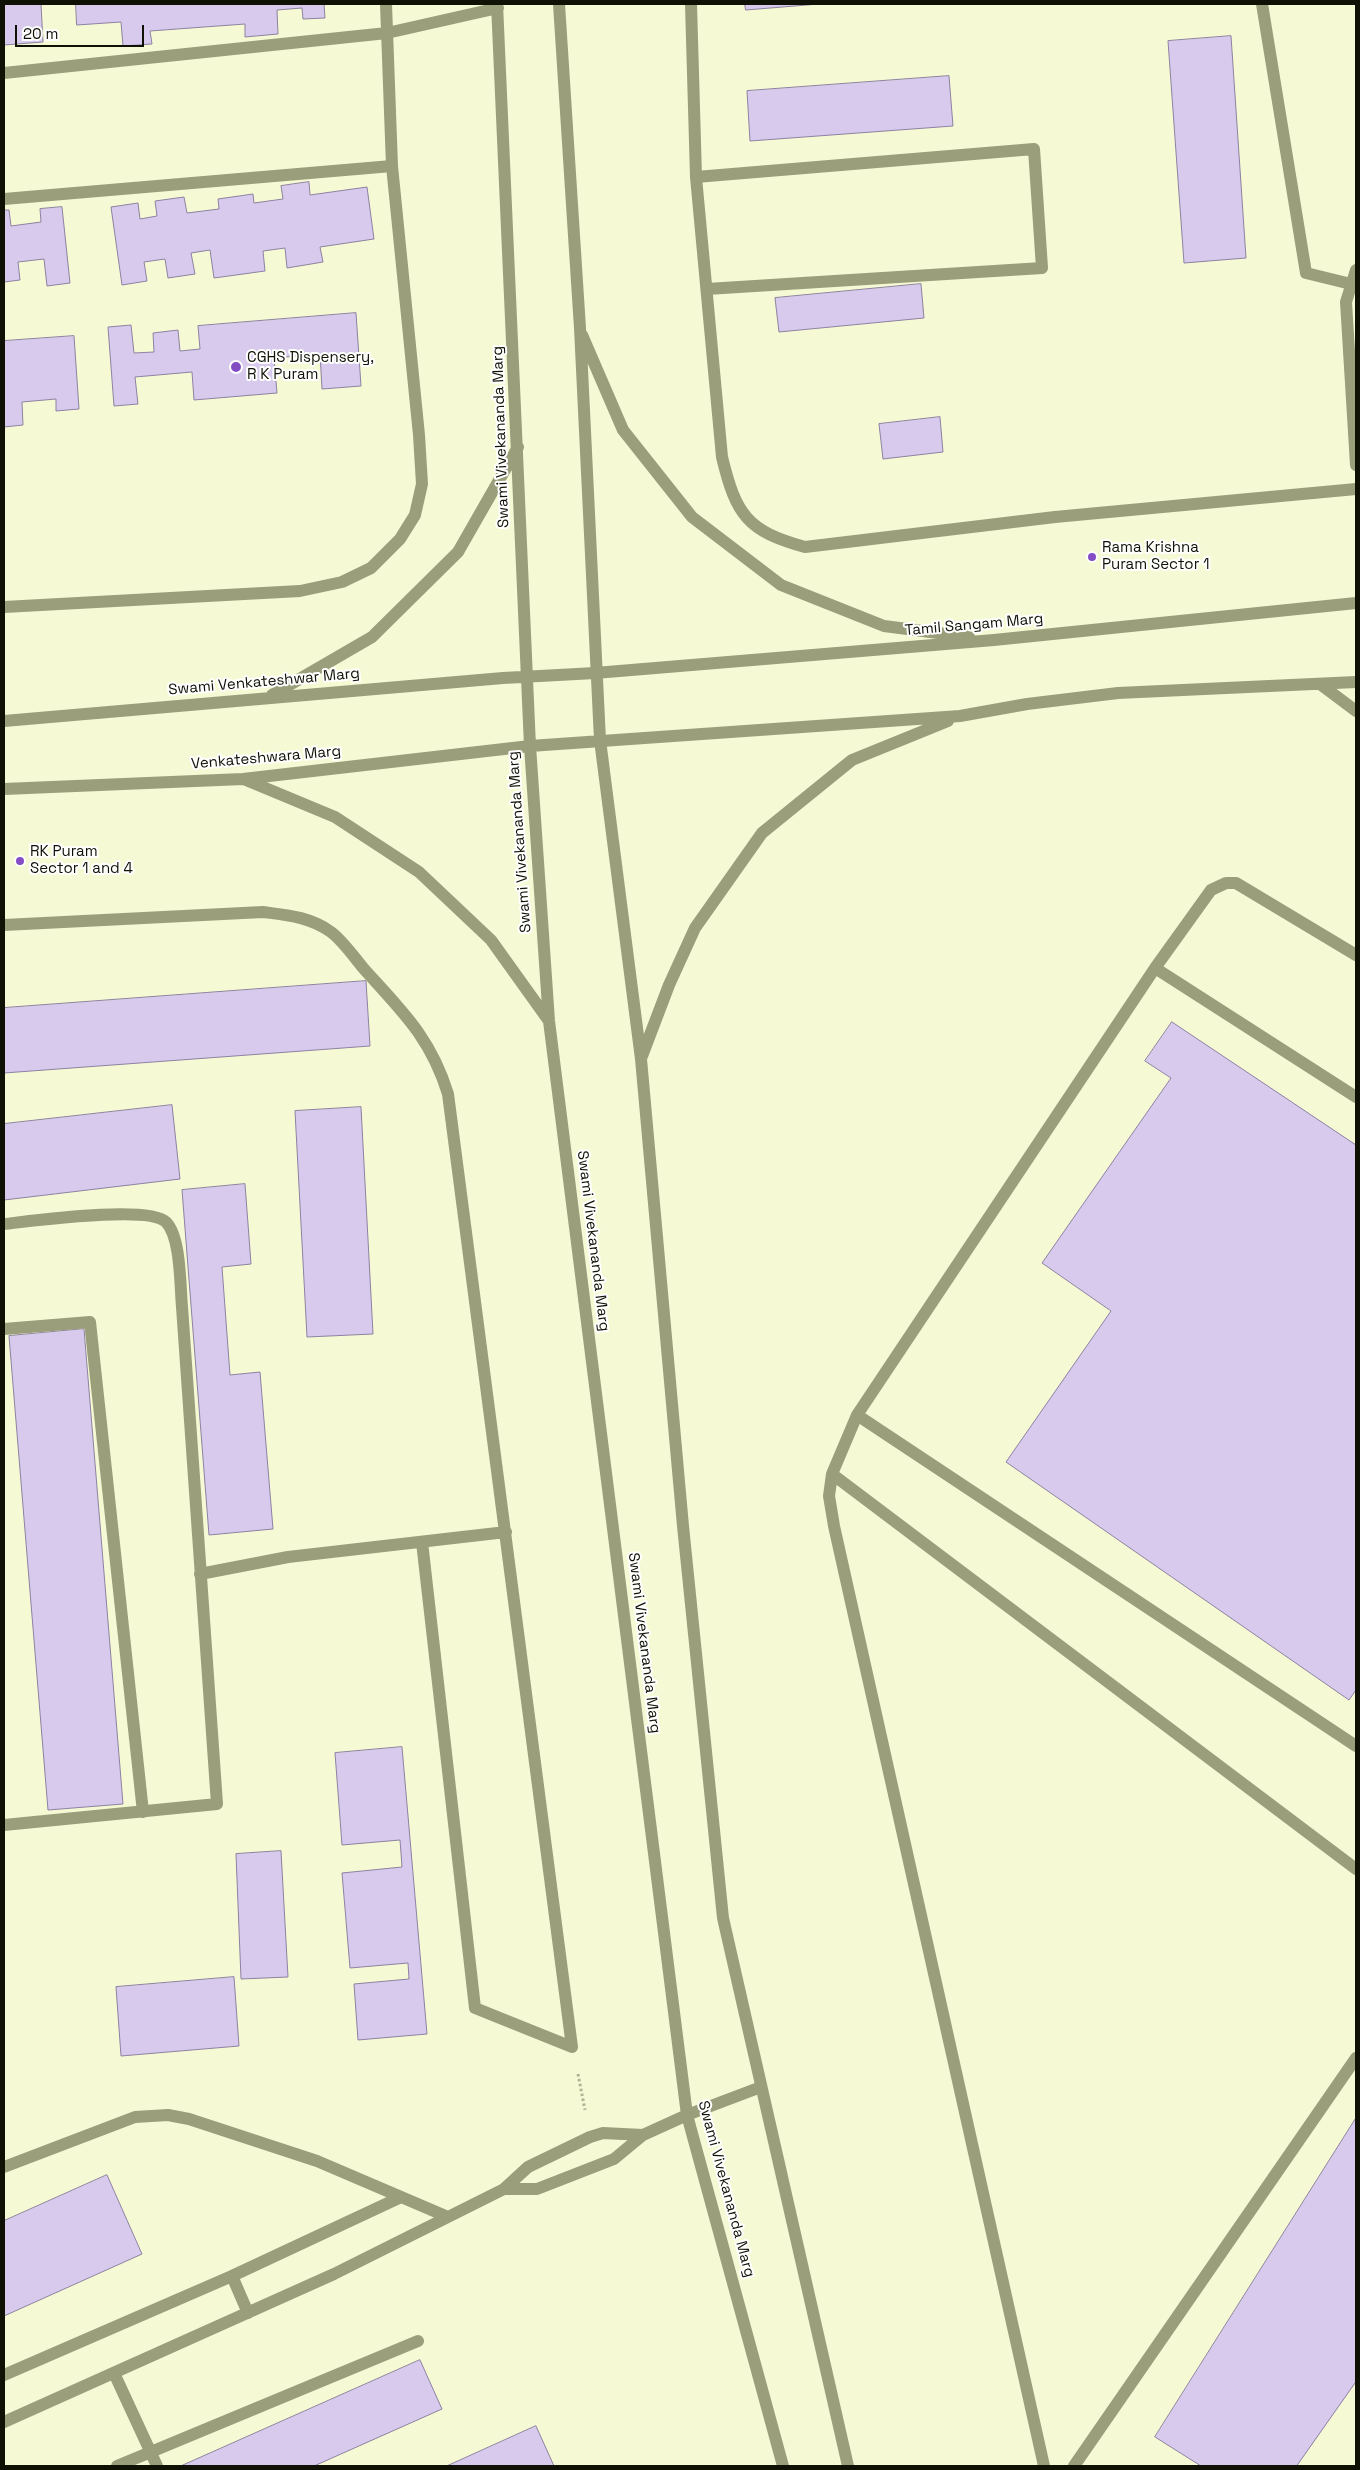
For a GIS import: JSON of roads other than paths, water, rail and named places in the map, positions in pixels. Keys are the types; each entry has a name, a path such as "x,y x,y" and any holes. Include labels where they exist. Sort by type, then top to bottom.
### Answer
{"street":[{"path":"4,607 300,591 342,582 371,568 400,539 415,515 422,484 419,436 392,166 386,4"},
{"path":"558,4 580,328 595,673 600,740 641,1059 683,1526 723,1918 848,2466"},
{"path":"691,4 696,177 722,457 729,486 743,516 754,527 779,540 805,547 1055,516 1356,489"},
{"path":"1262,4 1306,273 1351,284"},
{"path":"4,73 387,33 498,6"},
{"name":"Swami Vivekananda Marg","path":"498,6 519,447 530,746 549,1021 687,2115 783,2466"},
{"path":"696,177 1034,149 1042,268 707,289"},
{"path":"4,199 392,166"},
{"path":"1356,270 1346,302 1356,465"},
{"path":"580,328 623,430 692,517 781,585 884,626 994,640"},
{"path":"268,698 372,637 458,552 519,447"},
{"name":"Tamil Sangam Marg","path":"527,676 595,673 994,640 1356,603"},
{"name":"Swami Venkateshwar Marg","path":"4,721 527,676"},
{"path":"600,740 960,716 1027,704 1118,693 1356,682"},
{"path":"1320,684 1356,711"},
{"path":"641,1059 669,985 695,928 762,833 852,760 960,716"},
{"name":"Venkateshwara Marg","path":"4,790 243,779 530,746 600,740"},
{"path":"243,779 335,817 418,872 491,940 549,1021"},
{"path":"1044,2466 834,1526 829,1496 832,1474 857,1415 1155,968 1211,890 1226,883 1236,884 1251,891 1356,954"},
{"path":"4,925 263,912 303,918 332,932 408,1018 429,1047 440,1069 448,1094 572,2047 475,2008 422,1542"},
{"path":"1155,968 1356,1097"},
{"path":"4,1224 128,1214 157,1217 166,1222 173,1233 182,1307 217,1804 4,1825"},
{"path":"4,1329 90,1322 143,1812"},
{"path":"857,1415 1356,1746"},
{"path":"832,1474 1356,1869"},
{"path":"200,1574 288,1557 506,1532"},
{"path":"1074,2466 1356,2058"},
{"path":"504,2189 538,2189 614,2159 643,2135 687,2115 761,2087"},
{"path":"4,2167 136,2117 168,2115 189,2119 317,2161 448,2218"},
{"path":"4,2422 334,2274 504,2189 528,2167 590,2137 603,2133 643,2135"},
{"path":"4,2375 232,2276 402,2197"},
{"path":"232,2276 248,2313"},
{"path":"117,2466 418,2341"},
{"path":"114,2373 157,2466"}],"place":[{"name":"CGHS Dispensery, R K Puram","path":"236,367"},
{"name":"Rama Krishna Puram Sector 1","path":"1092,557"},
{"name":"RK Puram Sector 1 and 4","path":"20,861"}]}
